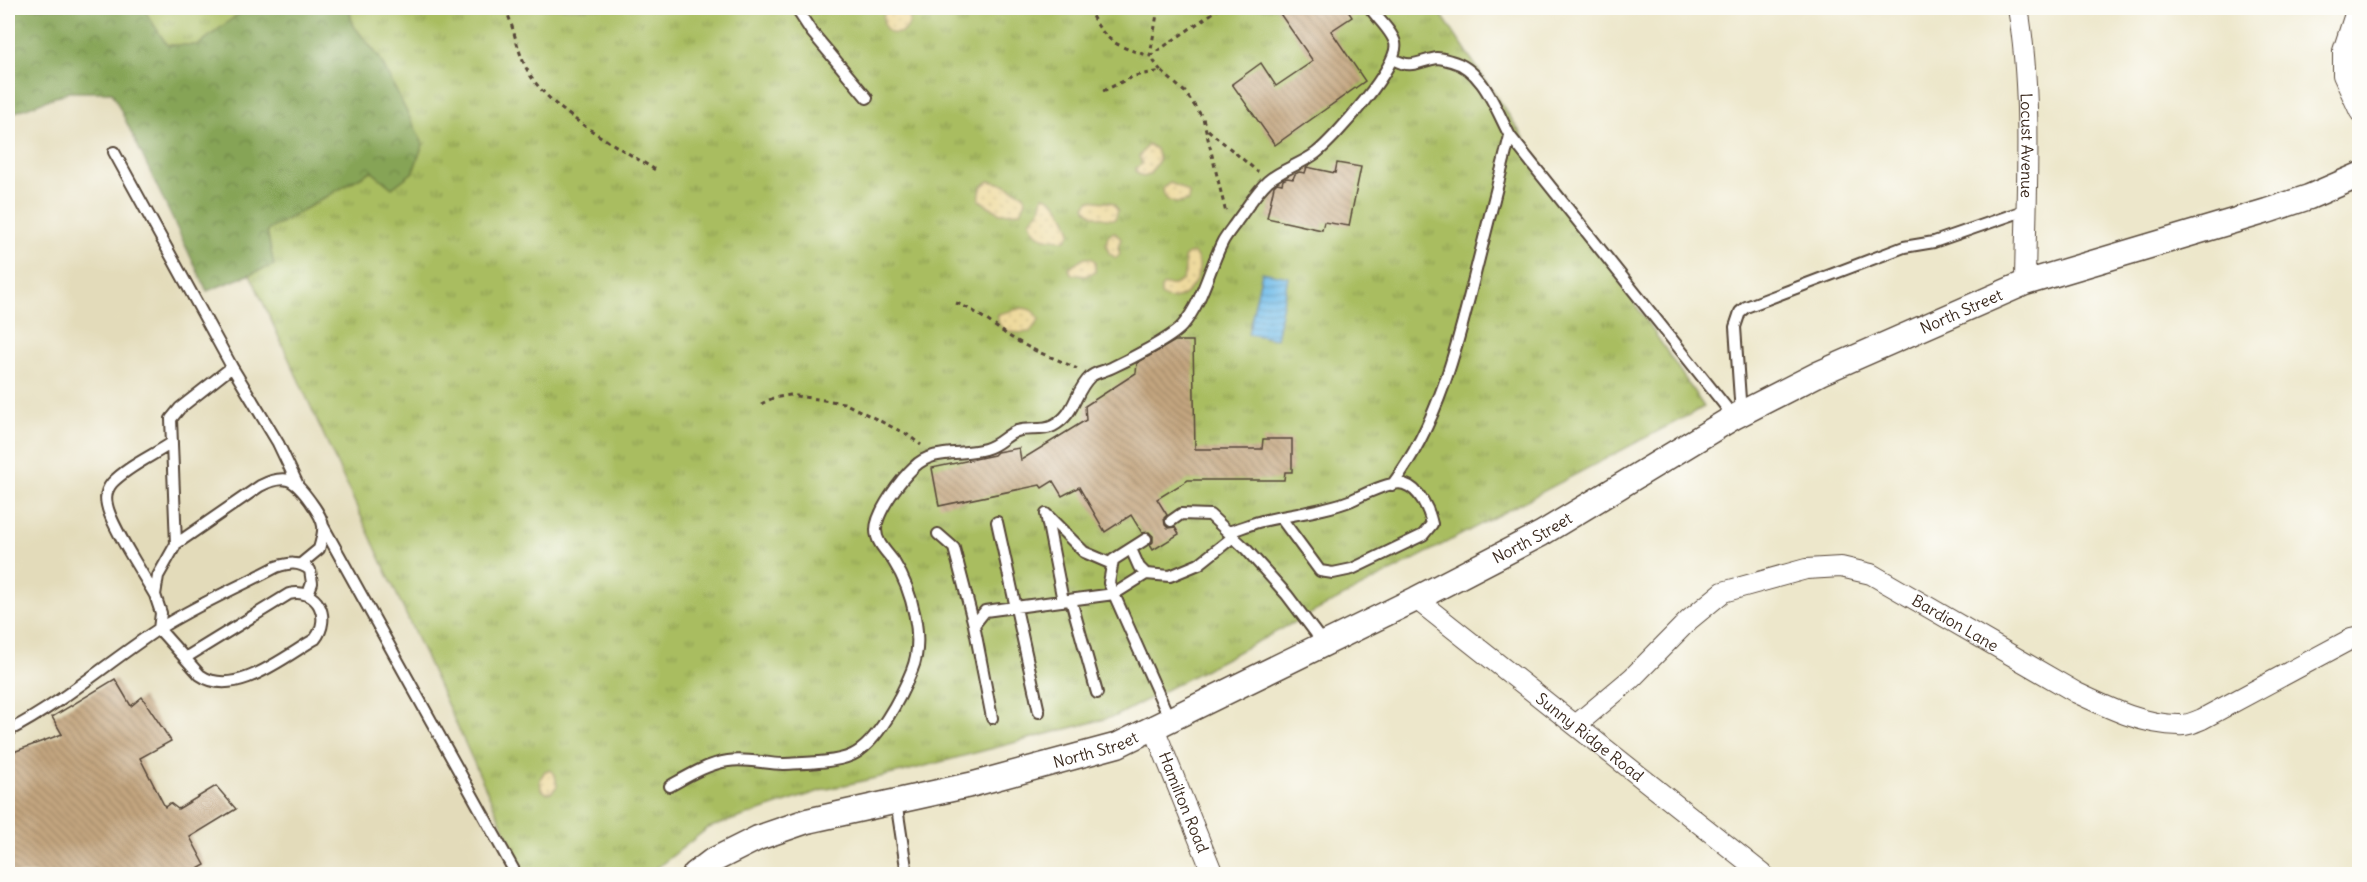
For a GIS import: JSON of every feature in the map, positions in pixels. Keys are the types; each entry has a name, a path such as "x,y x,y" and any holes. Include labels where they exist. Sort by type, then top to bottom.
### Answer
{"street":[{"name":"Locust Avenue","path":"2018,8 2026,74 2025,283"},
{"path":"2357,8 2343,51 2343,75 2360,112"},
{"name":"North Street","path":"695,874 712,861 758,838 807,821 970,785 1118,745 1416,599 1541,534 1738,416 1820,373 2025,283 2256,215 2309,197 2360,174"},
{"name":"Bardion Lane","path":"1576,725 1632,678 1689,620 1723,592 1806,569 1841,567 1871,574 2077,693 2108,708 2141,719 2181,726 2202,719 2351,639 2360,637"},
{"name":"Sunny Ridge Road","path":"1416,599 1763,874"},
{"name":"Hamilton Road","path":"1162,724 1213,874"}],"lane":[{"path":"796,8 811,31 867,98"},
{"path":"670,786 697,772 728,761 745,760 782,764 844,758 856,754 878,731 912,672 919,643 917,625 902,576 878,540 876,530 879,519 900,481 928,456 964,454 986,449 1000,444 1016,431 1043,430 1055,426 1067,416 1091,376 1151,346 1176,332 1184,324 1206,284 1223,241 1269,180 1304,162 1339,132 1363,103 1393,59 1395,41 1370,8"},
{"path":"1393,59 1401,64 1413,65 1439,58 1458,63 1471,71 1484,87 1510,136 1738,416"},
{"path":"1392,485 1417,448 1438,404 1465,315 1510,136"},
{"path":"114,152 232,367 278,443 297,483 316,509 323,526 516,874"},
{"path":"1738,416 1735,327 1740,312 1746,307 1904,247 1934,242 2026,210"},
{"path":"176,544 170,444 171,419 180,408 232,367"},
{"path":"170,444 127,471 111,484 106,494 107,506 116,525 155,595 161,613 159,629 185,658 207,679 227,684 249,677 315,639 324,622 315,600 308,594 299,592 289,594 185,658"},
{"path":"155,595 158,576 176,544 272,480 283,479 297,483"},
{"path":"1131,549 1139,567 1146,573 1170,576 1198,564 1230,535 1281,518 1333,508 1382,487 1403,483 1416,491 1432,524 1423,535 1352,569 1333,573 1320,572 1281,518"},
{"path":"1097,693 1067,600 1046,514 1084,552 1112,564"},
{"path":"1171,521 1181,514 1210,515 1287,595 1324,644"},
{"path":"997,522 1039,712"},
{"path":"8,730 21,724 86,681 159,629 276,567 302,563 319,549 323,526"},
{"path":"938,534 954,548 974,625 992,717"},
{"path":"1146,539 1117,556 1112,564 1109,583 1162,724"},
{"path":"302,563 310,570 312,583 308,594"},
{"path":"974,625 985,611 1114,594 1146,573"},
{"path":"896,801 907,874"}],"path":[{"path":"505,8 521,56 539,87 557,104 586,125 657,171"},
{"path":"1088,8 1106,39 1120,47 1150,56 1161,71 1185,92 1203,118 1229,232"},
{"path":"1150,56 1158,8"},
{"path":"1150,56 1220,8"},
{"path":"1103,91 1134,76 1161,71"},
{"path":"1207,129 1269,180"},
{"path":"956,303 984,316 1021,344 1091,376"},
{"path":"761,404 790,395 844,403 908,435 922,446 928,456"}],"shaded area":[{"path":"8,8 128,8 525,874 8,874"}],"green space":[{"path":"8,8 143,8 167,45 198,45 246,8 349,8 353,25 379,57 423,144 413,172 392,188 371,171 267,231 274,265 207,291 112,92 68,92 8,115"},
{"path":"128,8 1437,8 1704,407 1116,716 906,771 823,790 708,828 649,874 525,874"}],"sand":[{"path":"885,8 905,8 909,24 905,30 892,33 886,29"},
{"path":"1148,144 1156,149 1159,160 1149,175 1143,177 1136,172 1136,168 1142,164 1139,157"},
{"path":"989,181 1004,184 1024,195 1026,201 1021,212 1000,213 979,200 981,187"},
{"path":"1170,183 1189,193 1188,201 1175,203 1165,197 1163,188"},
{"path":"1043,196 1053,200 1064,215 1071,232 1066,240 1044,237 1035,232 1032,227 1030,221 1040,210"},
{"path":"1090,200 1113,203 1118,210 1115,219 1093,215 1085,206"},
{"path":"1114,232 1121,239 1118,248 1120,254 1116,258 1109,253 1106,244 1108,236"},
{"path":"1193,253 1198,260 1199,268 1192,286 1178,298 1169,299 1161,295 1161,288 1164,285 1174,285 1183,280 1184,258"},
{"path":"1085,258 1095,261 1095,272 1085,276 1071,274 1069,267"},
{"path":"1022,308 1033,311 1039,320 1030,332 1019,333 1003,329 998,320 998,314"},
{"path":"550,770 555,775 557,786 552,792 546,793 541,789 540,779 545,771"}],"water":[{"path":"1262,272 1288,277 1276,339 1248,334"}],"building":[{"path":"1276,8 1346,8 1352,17 1331,31 1365,81 1275,145 1232,84 1261,63 1276,86 1313,61"},
{"path":"1337,163 1361,167 1349,226 1324,222 1322,230 1267,218 1274,186 1277,183 1282,184 1287,178 1293,179 1299,172 1305,173 1307,167 1335,173"},
{"path":"1175,341 1193,341 1195,449 1262,449 1263,439 1292,439 1292,472 1285,472 1284,480 1188,480 1157,499 1167,515 1164,518 1165,525 1168,528 1175,527 1179,534 1153,550 1150,545 1153,542 1153,536 1149,532 1142,533 1131,515 1105,532 1079,487 1062,496 1053,481 1042,488 1040,485 939,506 932,468 1019,448 1021,460 1086,420 1085,406 1136,373 1137,363"},
{"path":"115,679 131,706 142,697 171,741 140,758 165,807 170,803 178,809 216,786 236,809 190,837 205,865 189,874 8,874 8,754 62,734 52,717"}]}
